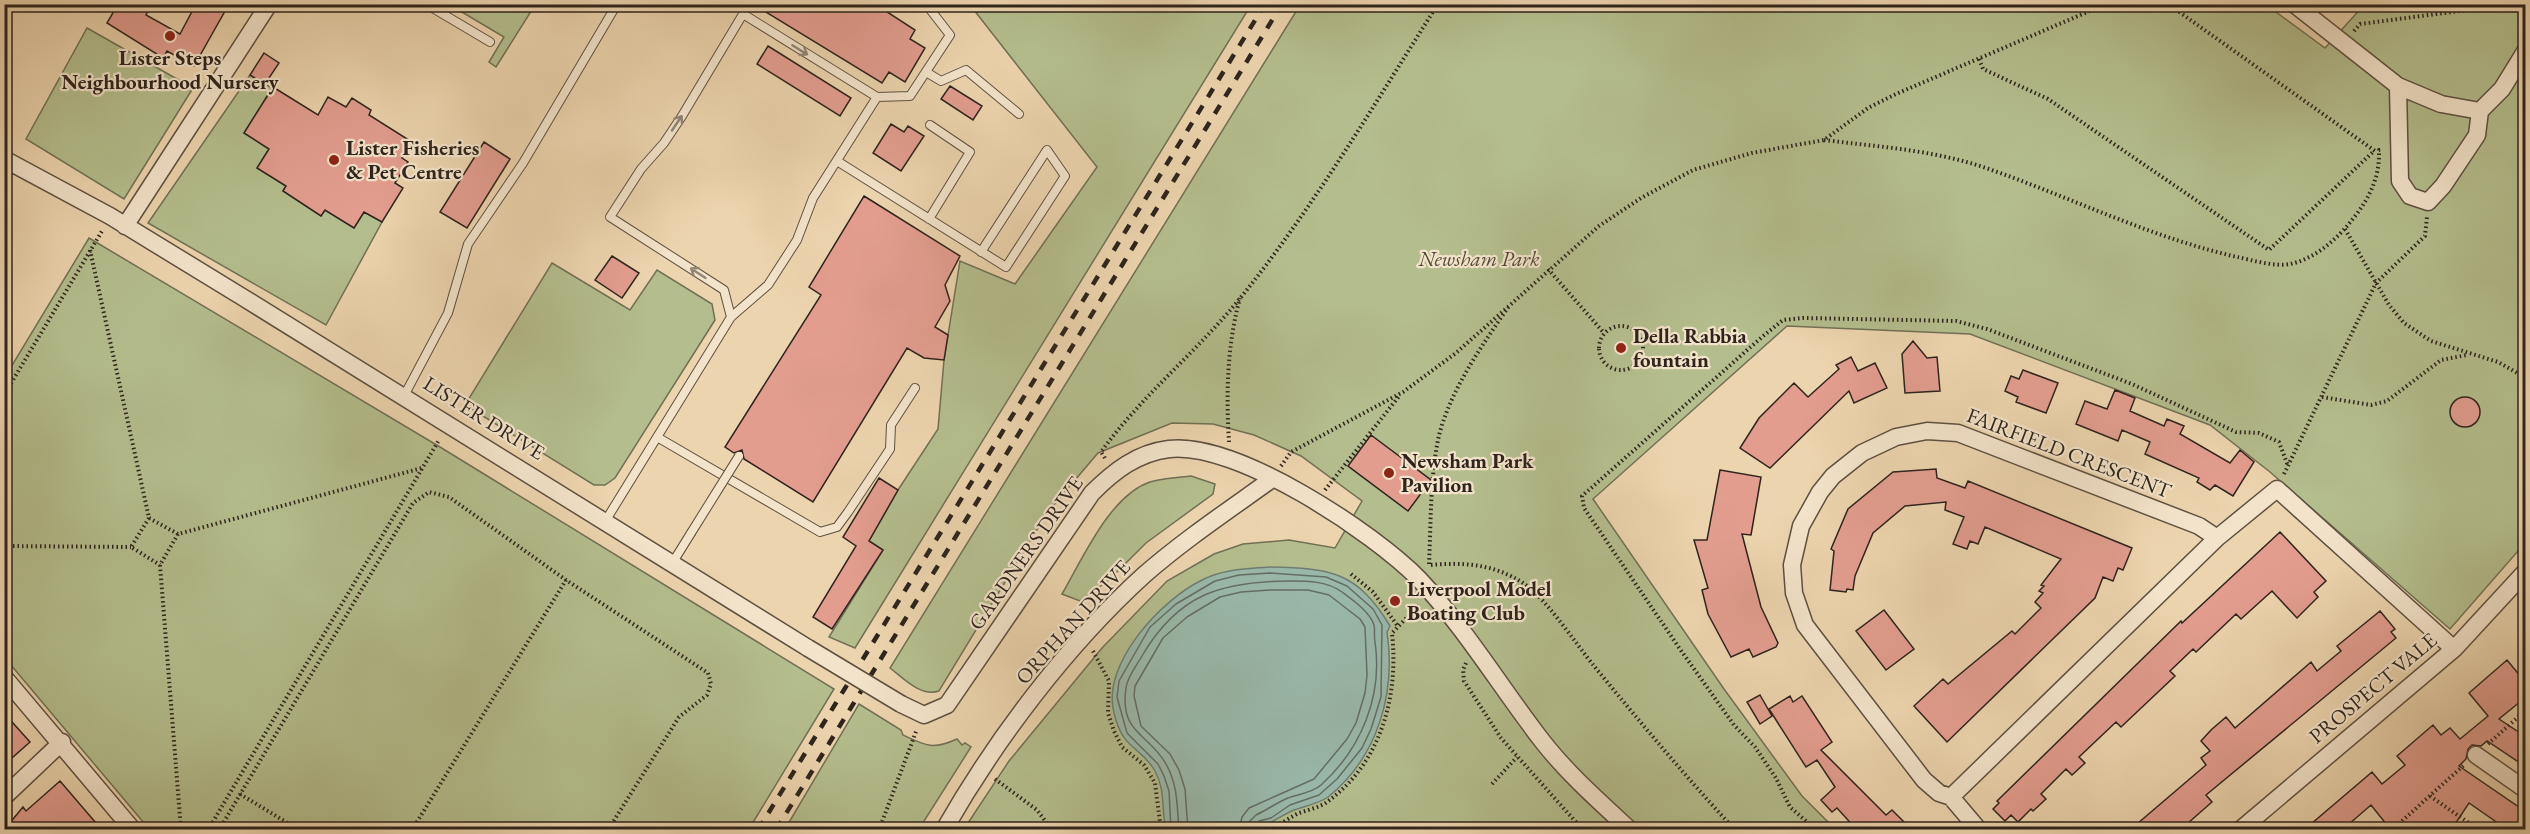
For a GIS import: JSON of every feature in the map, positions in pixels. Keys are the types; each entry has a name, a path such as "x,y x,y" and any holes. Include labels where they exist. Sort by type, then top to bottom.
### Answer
{"street":[{"path":"125,226 269,4"},
{"path":"2294,4 2398,86 2441,104 2480,111"},
{"path":"2398,86 2400,181 2410,196 2428,202 2443,186 2477,135 2480,111 2502,89 2526,50"},
{"name":"LISTER DRIVE","path":"4,159 110,216 901,704 930,712"},
{"name":"FAIRFIELD CRESCENT","path":"1978,829 1951,797 1939,793 1924,780 1805,625 1794,593 1792,565 1795,546 1809,508 1833,476 1862,453 1896,437 1928,431 1958,433 2199,526 2217,538"},
{"name":"GARDNERS DRIVE","path":"930,712 947,705 964,683 1092,493 1113,471 1136,458 1170,449 1208,452 1230,458 1315,502 1365,534 1417,577 1453,617 1545,744 1630,830"},
{"name":"ORPHAN DRIVE","path":"944,830 979,768 1082,639 1144,575 1272,479"},
{"path":"1951,797 2217,538 2277,489 2454,649"},
{"name":"PROSPECT VALE","path":"2240,830 2454,649 2526,571"},
{"path":"4,677 62,742 134,830"},
{"path":"4,797 62,742"},
{"path":"2475,755 2526,790"}],"lane":[{"path":"426,4 490,42"},
{"path":"404,396 448,313 468,244 523,163 617,4"},
{"path":"731,316 724,290 610,216 641,169 664,143 682,116 744,14 877,98 910,96 950,35 926,4"},
{"path":"926,72 941,81 966,70 1018,114"},
{"path":"606,520 731,316 768,285 797,240 813,198 877,98"},
{"path":"928,219 970,152 930,125"},
{"path":"837,161 928,219 981,252 1006,267 1065,176 1047,150 981,252"},
{"path":"657,437 820,532 837,527 848,512 890,448 891,425 915,388"},
{"path":"673,562 740,456"}],"path":[{"path":"1113,471 1101,452 1129,415 1241,297 1323,184 1438,4"},
{"path":"1824,140 1868,108 2106,4"},
{"path":"2168,4 2377,151 2399,150"},
{"path":"2344,43 2360,24 2512,4"},
{"path":"1979,59 1983,69 2048,99 2269,250 2377,151"},
{"path":"1272,479 1291,452 1403,392 1456,353 1514,299 1599,226 1641,198 1693,170 1752,153 1824,140 1949,157 1988,169 2174,240 2257,261 2289,264 2317,254 2345,228 2362,207 2380,170 2377,151"},
{"path":"2277,489 2376,283 2425,236 2428,202"},
{"path":"4,395 110,216"},
{"path":"2345,228 2389,305 2404,323 2431,341 2498,362 2526,378"},
{"path":"90,250 149,518 130,547"},
{"path":"1548,269 1604,333"},
{"path":"1230,458 1229,356 1232,325 1241,297"},
{"path":"1429,565 1432,495 1438,439 1458,390 1482,345 1514,299"},
{"path":"1616,326 1624,326 1637,332 1644,346 1640,360 1629,370 1615,370 1608,366 1603,361 1599,347 1604,333 1616,326"},
{"path":"2322,397 2371,405 2387,401 2441,360 2469,354"},
{"path":"1315,502 1403,392"},
{"path":"208,830 449,424"},
{"path":"149,518 178,534 422,468"},
{"path":"219,830 413,503 429,492 449,496 566,580 708,674 711,684 706,695 679,717 608,830"},
{"path":"178,534 160,565 181,830"},
{"path":"4,546 130,547 160,565"},
{"path":"1417,577 1429,565 1459,562 1503,572 1524,583 1633,714 1735,830"},
{"path":"1351,574 1373,592 1397,625"},
{"path":"412,830 566,580"},
{"path":"1269,830 1295,815 1326,803 1370,754 1387,718 1393,677 1392,633 1397,625 1432,593"},
{"path":"1082,639 1097,654 1108,681 1108,713 1122,747 1144,765 1155,783 1161,830"},
{"path":"1478,652 1467,661 1463,670 1464,681 1517,757 1583,830"},
{"path":"879,830 930,712"},
{"path":"2392,830 2524,714"},
{"path":"1492,784 1517,757"},
{"path":"979,768 1037,810 1052,830"},
{"path":"240,794 299,830"},
{"path":"2430,796 2478,830"}],"green space":[{"name":"Newsham Park","path":"2265,4 2325,48 2364,5 2525,5 2525,543 2450,629 2270,472 2210,425 1970,334 1787,326 1593,499 1724,689 1802,796 1835,829 964,829 1009,761 1102,648 1167,581 1214,554 1243,544 1289,540 1335,548 1362,501 1301,456 1254,435 1213,424 1172,423 1098,453 1047,513 939,691 919,689 890,668 1300,5"},
{"path":"450,5 535,5 496,67 489,62 504,37"},
{"path":"970,5 1251,5 855,648 829,637 883,550 869,541 898,490 938,429 944,360 960,261 1015,284 1097,167"},
{"path":"87,28 193,88 124,199 26,139"},
{"path":"250,75 272,88 244,133 269,149 257,168 286,186 283,191 321,216 325,210 354,228 364,212 382,222 326,325 148,223"},
{"path":"89,238 440,447 834,689 749,829 149,829 5,658 5,377"},
{"path":"552,263 630,310 657,270 712,304 715,320 615,478 605,485 594,485 465,405"},
{"path":"1191,476 1215,484 1213,494 1146,543 1109,580 1080,601 1062,594 1098,530 1122,500 1150,482"},
{"path":"859,704 901,730 903,735 918,742 942,745 957,739 962,745 965,743 971,747 919,829 785,829"}],"water":[{"path":"1269,567 1309,569 1340,576 1353,583 1378,608 1390,626 1387,632 1389,678 1380,722 1360,763 1328,797 1316,803 1294,810 1264,826 1253,829 1221,831 1166,829 1161,786 1155,771 1122,734 1114,713 1112,694 1116,674 1138,636 1169,602 1186,589 1218,574"}],"building":[{"name":"Lister Steps Neighbourhood Nursery","path":"118,4 152,4 146,15 180,34 196,4 229,4 194,66 167,51 163,58 107,23"},
{"path":"753,4 875,4 915,30 910,39 925,48 905,82 889,72 882,83"},
{"path":"768,46 851,98 840,116 757,64"},
{"path":"264,53 279,63 265,84 250,75"},
{"path":"950,86 982,106 973,120 941,99"},
{"name":"Lister Fisheries & Pet Centre","path":"273,87 318,115 328,97 346,107 352,98 371,110 369,115 412,142 402,158 408,162 395,183 403,188 382,222 364,212 354,228 325,210 321,216 283,191 286,186 257,168 269,149 244,133"},
{"path":"891,124 904,132 908,126 924,136 901,171 873,153"},
{"path":"484,142 510,159 467,228 440,212"},
{"path":"864,196 960,256 945,285 950,301 935,327 948,335 944,360 924,358 907,348 813,502 744,459 742,450 734,453 725,447 821,295 809,287"},
{"path":"612,256 639,273 622,298 595,280"},
{"path":"1913,341 1927,358 1937,357 1940,391 1905,393 1902,354"},
{"path":"1851,357 1858,371 1875,363 1887,388 1854,403 1849,391 1770,468 1740,448 1759,418 1794,383 1808,397 1839,369 1836,365"},
{"path":"2023,370 2058,383 2046,413 2016,402 2018,397 2005,391 2011,376 2019,379"},
{"path":"2115,390 2135,398 2130,411 2164,426 2167,419 2184,426 2180,434 2230,463 2240,450 2254,462 2233,496 2215,485 2210,490 2197,482 2199,478 2145,454 2150,442 2122,430 2118,441 2076,424 2085,401 2107,409"},
{"path":"2465,397 2471,398 2479,406 2479,418 2471,426 2465,427 2459,426 2451,418 2450,412 2451,406 2459,398"},
{"name":"Newsham Park Pavilion","path":"1371,435 1431,480 1408,511 1348,466"},
{"path":"1936,469 1937,478 1965,488 1968,481 2132,548 2123,570 2118,568 2113,581 2103,577 2095,598 1947,742 1914,706 1943,679 1948,684 2012,631 2015,634 2041,608 2035,602 2043,593 2039,591 2044,586 2041,585 2061,559 1985,527 1978,544 1970,541 1967,549 1953,544 1964,517 1945,510 1946,502 1905,506 1873,533 1855,576 1853,590 1847,589 1846,592 1830,590 1834,551 1831,549 1848,509 1893,472"},
{"path":"1720,470 1761,477 1751,535 1742,534 1761,607 1778,643 1776,647 1753,657 1749,649 1731,657 1708,614 1702,590 1708,588 1694,540 1707,540"},
{"path":"879,478 898,490 869,541 883,550 832,629 813,617 856,546 843,537"},
{"path":"2280,532 2326,581 2314,592 2318,597 2297,618 2272,591 2241,619 2236,614 2196,652 2193,649 2170,671 2175,676 2121,727 2116,722 2079,757 2085,763 2072,775 2066,769 2041,794 2046,799 2033,811 2031,809 2018,822 2011,815 2005,821 1993,809 1999,803 1997,801 2181,621 2182,623"},
{"path":"1884,610 1914,649 1886,670 1856,631"},
{"path":"2380,611 2395,629 2391,632 2396,638 2206,795 2212,802 2180,830 2130,830 2206,765 2201,758 2210,751 2201,741 2211,730 2226,717 2235,728 2311,662 2317,671 2341,651 2337,646"},
{"path":"2507,660 2526,683 2526,697 2499,719 2526,737 2526,767 2487,741 2481,746 2472,745 2468,749 2466,759 2459,766 2526,812 2526,830 2508,830 2469,803 2451,830 2391,830 2371,805 2342,830 2304,830 2372,772 2382,784 2405,765 2397,756 2433,725 2441,735 2450,728 2460,739 2488,716 2469,693"},
{"path":"1760,695 1772,716 1760,724 1747,702"},
{"path":"1790,696 1793,702 1802,696 1832,742 1821,750 1886,815 1892,810 1912,830 1857,830 1837,808 1832,812 1821,800 1835,787 1817,760 1806,767 1769,709"},
{"path":"4,713 30,742 4,765"},
{"path":"60,781 102,830 4,830 23,807 26,811"}],"railway":[{"path":"758,830 1265,4"},
{"path":"776,830 1282,4"}],"place":[{"name":"Lister Steps Neighbourhood Nursery","path":"170,36"},
{"name":"Lister Fisheries & Pet Centre","path":"334,160"},
{"name":"Della Rabbia fountain","path":"1621,348"},
{"name":"Newsham Park Pavilion","path":"1389,473"},
{"name":"Liverpool Model Boating Club","path":"1395,601"}]}
